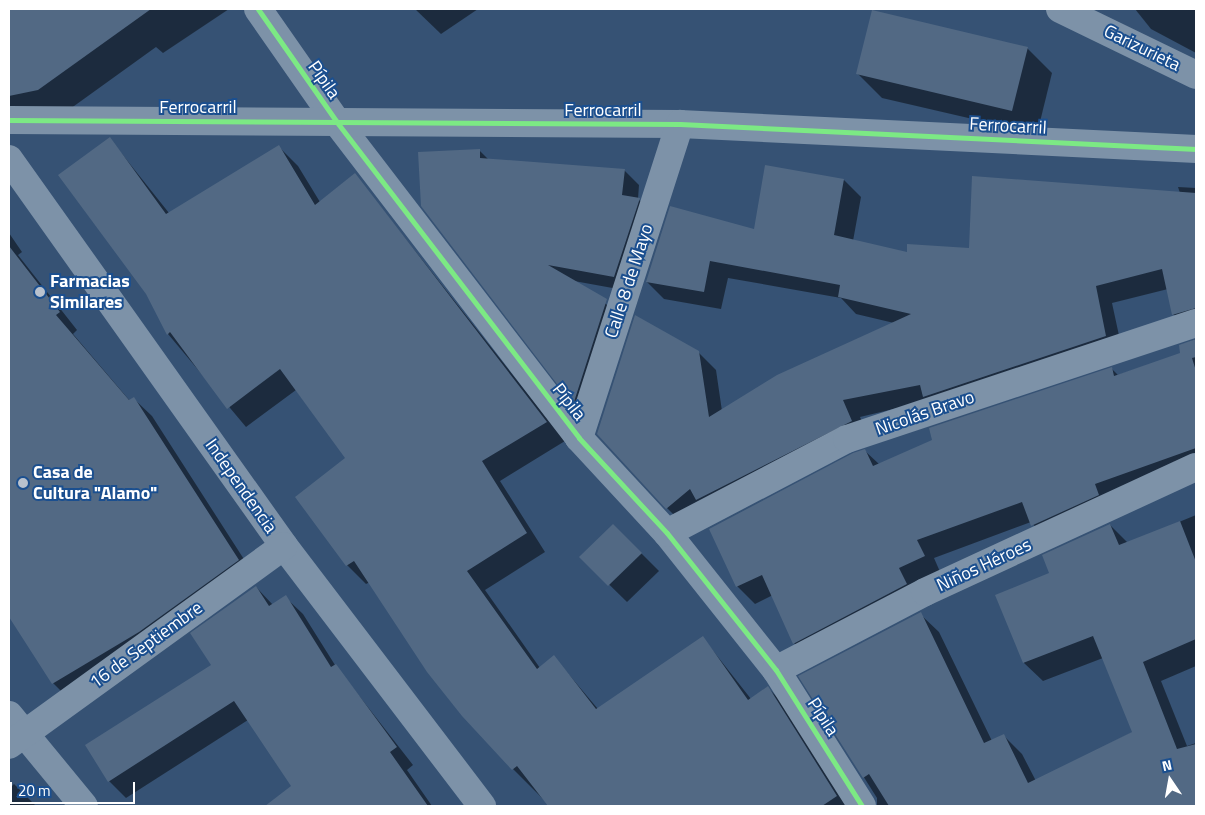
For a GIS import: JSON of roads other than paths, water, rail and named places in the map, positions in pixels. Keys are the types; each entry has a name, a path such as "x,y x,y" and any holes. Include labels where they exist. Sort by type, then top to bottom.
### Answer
{"street":[{"name":"Pípila","path":"258,9 336,122 579,438 667,533 776,670 862,806"},
{"name":"Garizurieta","path":"1060,9 1196,75"},
{"name":"Ferrocarril","path":"9,120 680,124 1196,149"},
{"name":"Calle 8 de Mayo","path":"579,438 680,124"},
{"name":"Independencia","path":"9,159 284,546 482,806"},
{"name":"Nicolás Bravo","path":"667,533 847,439 1196,323"},
{"name":"Niños Héroes","path":"776,670 925,592 1196,467"},
{"name":"16 de Septiembre","path":"13,731 284,546"},
{"path":"13,731 84,806"}],"place":[{"name":"Farmacias Similares","path":"40,292"},
{"name":"Casa de Cultura \"Alamo\"","path":"23,483"}]}
